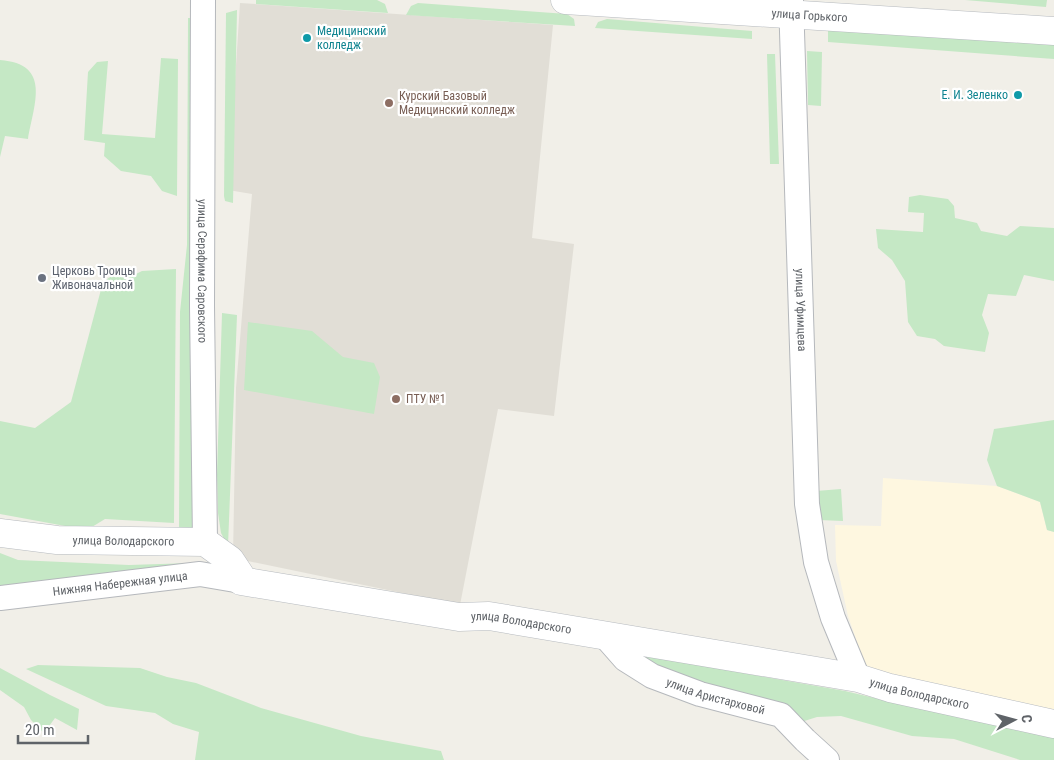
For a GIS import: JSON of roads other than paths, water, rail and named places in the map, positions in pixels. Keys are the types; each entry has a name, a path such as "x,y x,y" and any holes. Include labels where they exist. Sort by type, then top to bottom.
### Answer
{"street":[{"name":"улица Серафима Саровского","path":"203,0 202,306 205,542"},
{"name":"улица Горького","path":"565,0 791,7 1054,32"},
{"name":"улица Уфимцева","path":"791,7 807,504 816,562 833,618 858,678"},
{"name":"улица Володарского","path":"0,533 56,540 205,542"},
{"path":"205,542 230,560 240,575 241,581"},
{"name":"Нижняя Набережная улица","path":"0,598 200,574 241,581"},
{"name":"улица Володарского","path":"241,581 459,617 489,616 858,678 890,688 1054,724"},
{"name":"улица Аристарховой","path":"602,634 626,659 652,676 700,694 781,714 805,740 828,760"}],"place":[{"name":"Медицинский колледж","path":"307,38"},
{"name":"Е. И. Зеленко","path":"1018,95"},
{"name":"Курский Базовый Медицинский колледж","path":"389,103"},
{"name":"Церковь Троицы Живоначальной","path":"42,278"},
{"name":"ПТУ №1","path":"396,399"}]}
